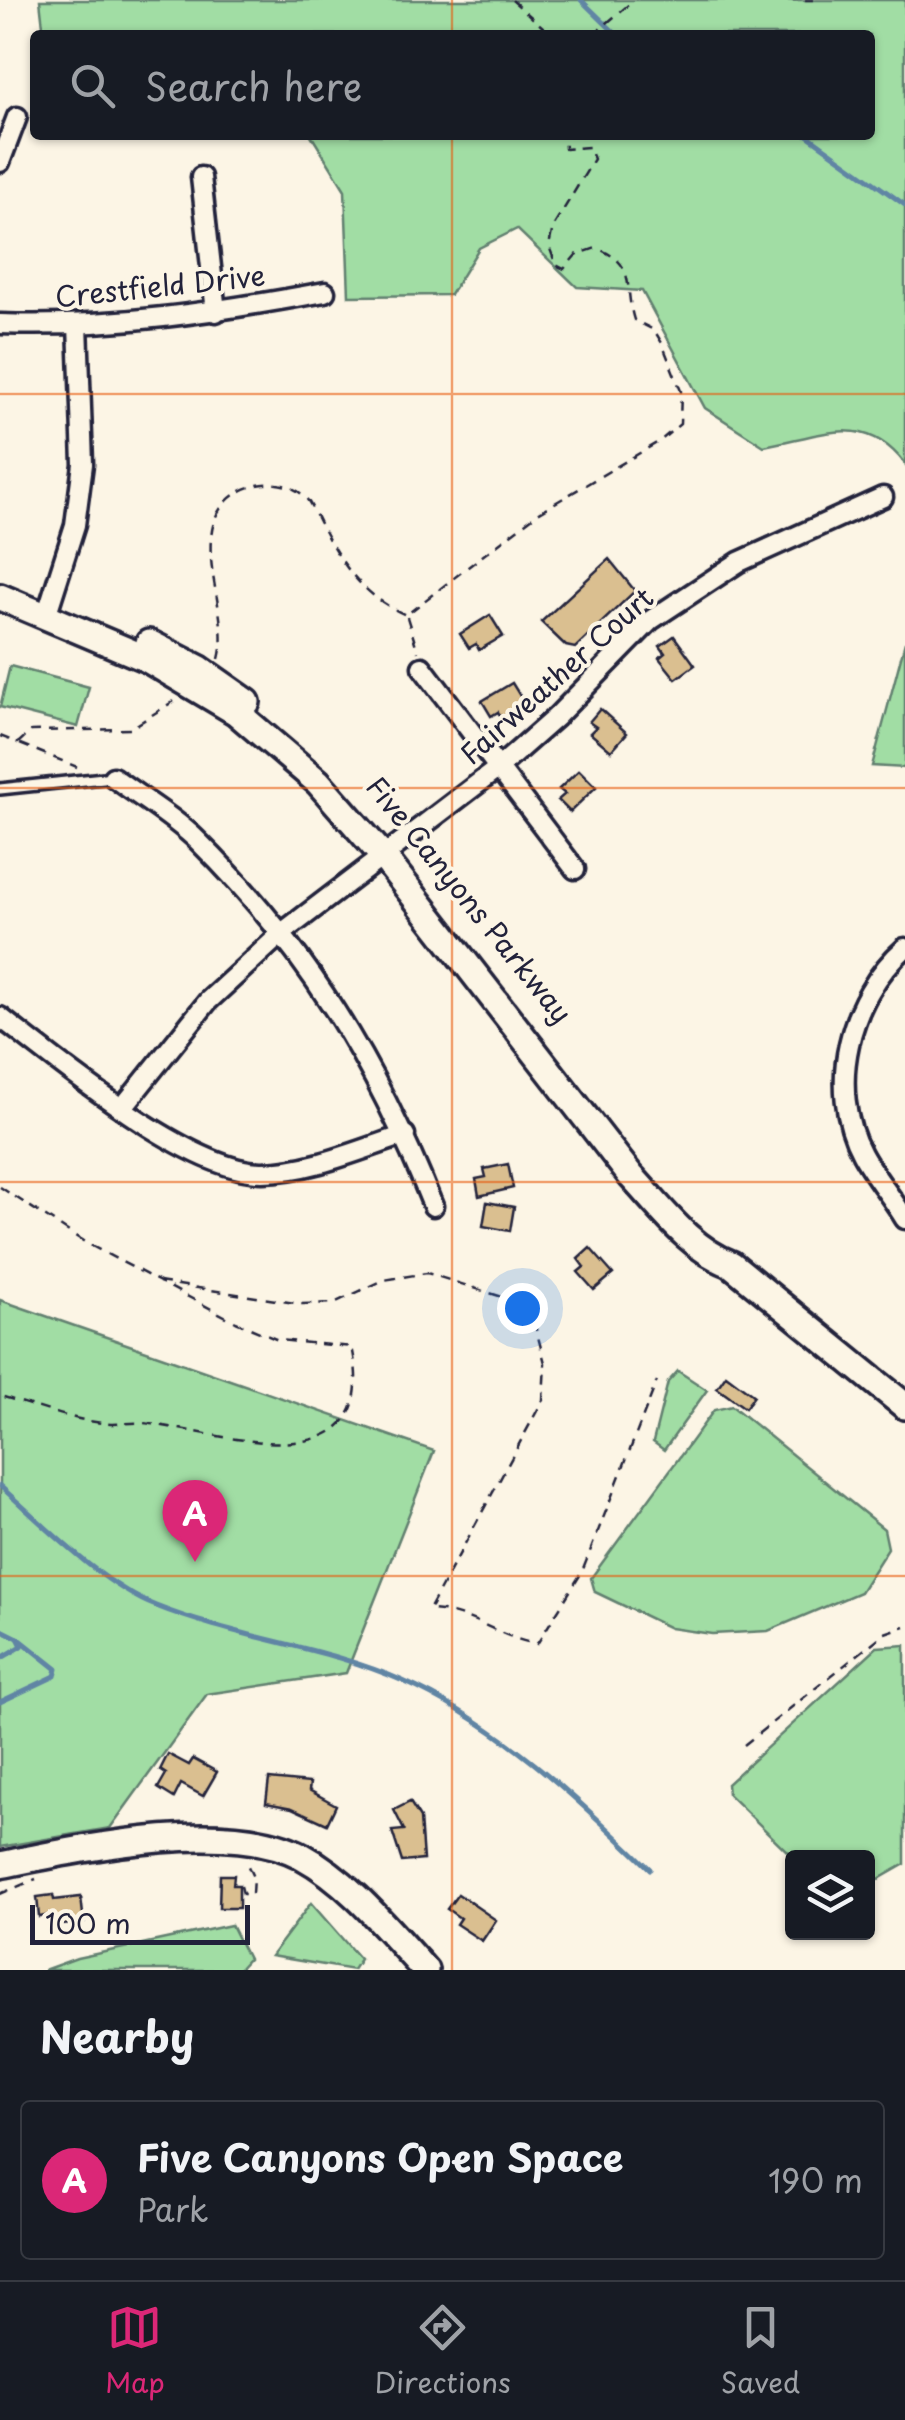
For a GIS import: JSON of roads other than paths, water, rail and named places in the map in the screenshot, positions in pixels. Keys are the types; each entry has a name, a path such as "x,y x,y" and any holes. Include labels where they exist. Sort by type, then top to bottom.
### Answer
{"main road":[{"name":"Five Canyons Parkway","path":"0,586 195,677 288,736 388,851 650,1174 723,1248 730,1264 905,1406"},
{"name":"Five Canyons Parkway","path":"0,597 49,608"},
{"path":"0,1865 167,1840 262,1843 300,1855 337,1879 424,1970"}],"street":[{"path":"0,162 17,117"},
{"path":"200,176 216,312"},
{"name":"Crestfield Drive","path":"0,324 78,324 216,312 325,292"},
{"path":"49,608 75,525 83,464 78,324"},
{"name":"Fairweather Court","path":"123,1107 208,1000 282,934 497,769 556,718 651,620 739,562 883,497"},
{"path":"422,666 575,869"},
{"path":"112,777 196,839 282,934 367,1058 405,1134 433,1206"},
{"path":"905,948 874,986 847,1042 844,1104 862,1154 905,1219"},
{"path":"0,1018 123,1107 205,1160 261,1172 313,1166 405,1134"}],"lane":[{"path":"0,789 112,777"}],"waterway":[{"path":"581,0 612,30"},
{"path":"814,140 905,205"},
{"path":"0,1486 115,1584 156,1606 373,1669 438,1698 535,1764 650,1869"},
{"path":"0,1629 18,1638 22,1646 0,1659"},
{"path":"0,1702 55,1676 57,1669 18,1638"}],"place":[{"name":"Five Canyons Open Space","path":"195,1562"}]}
